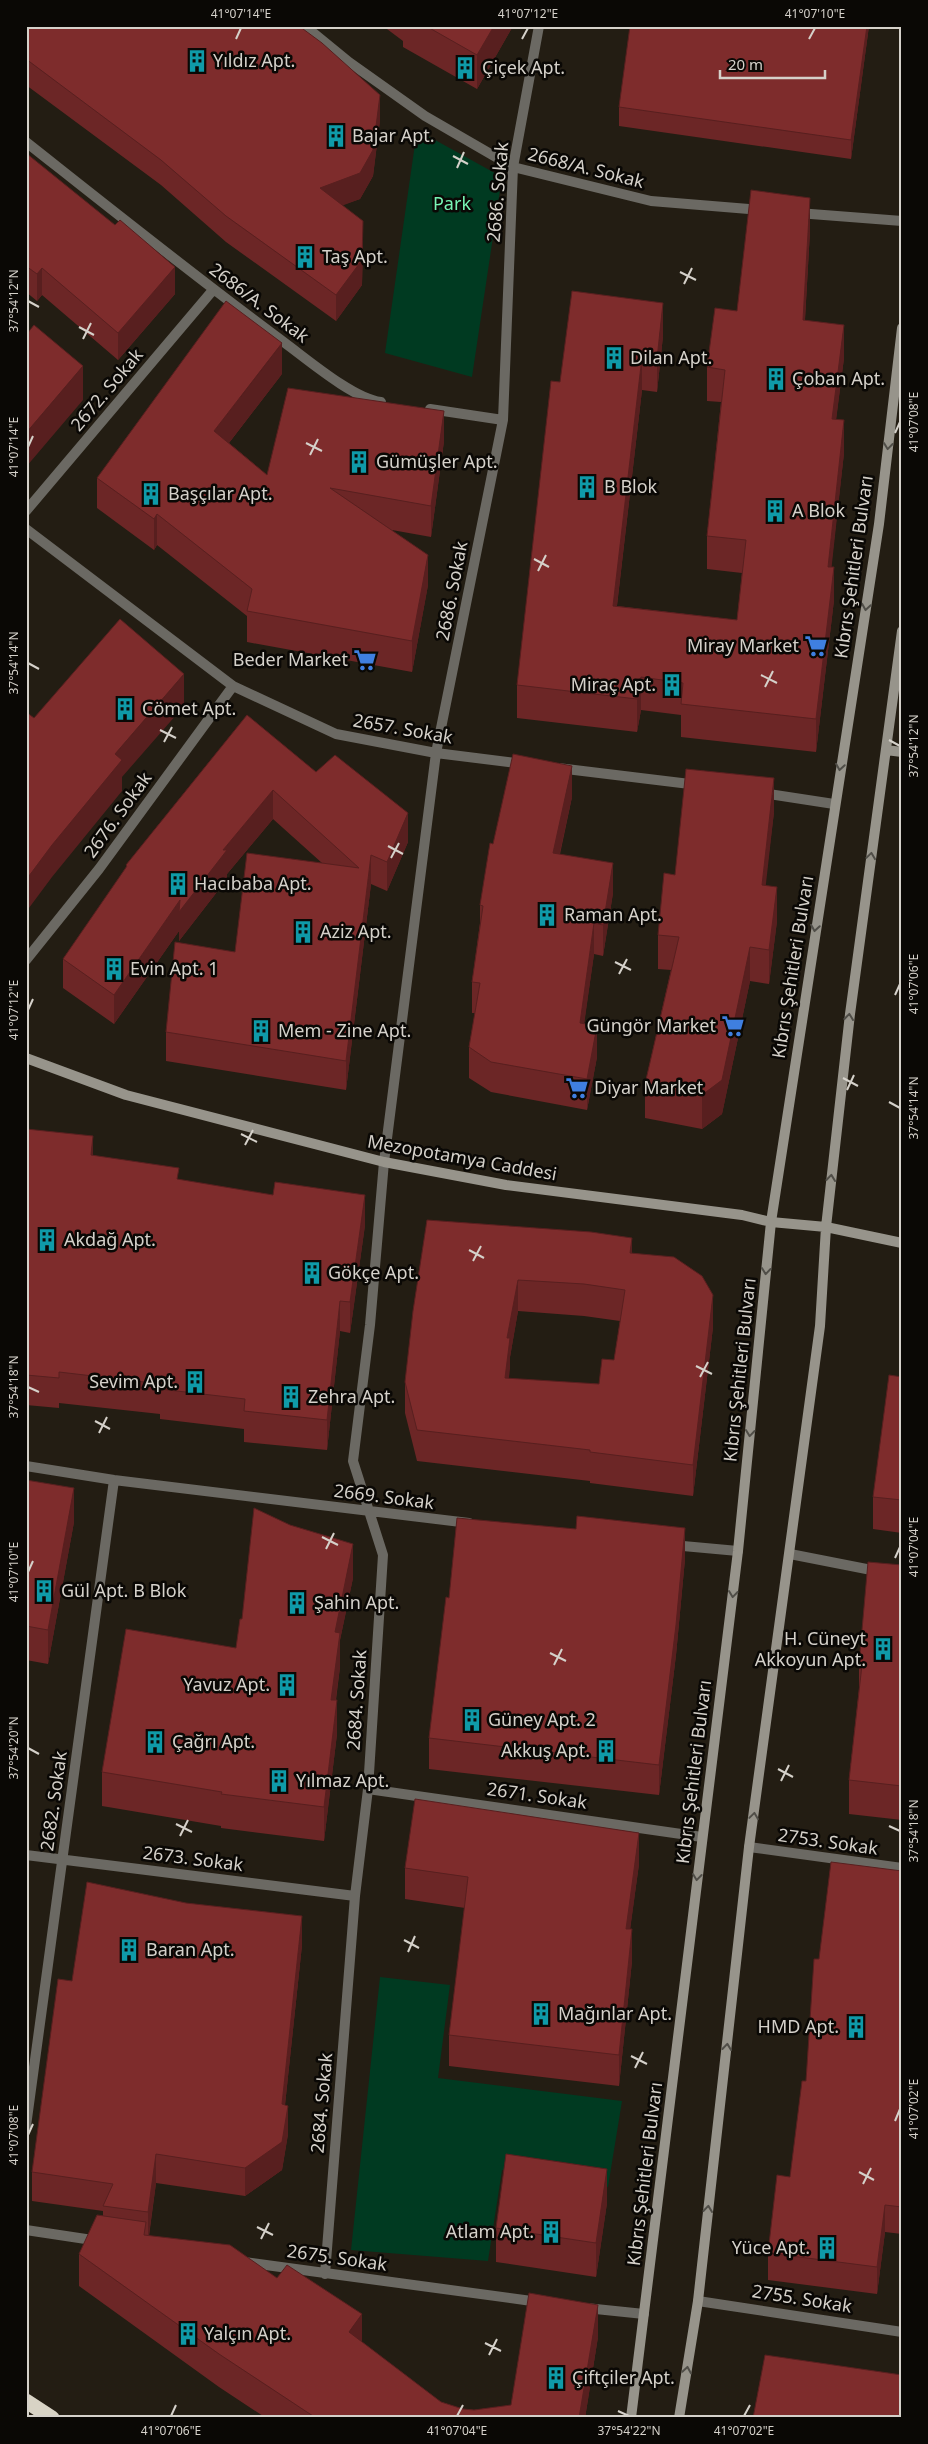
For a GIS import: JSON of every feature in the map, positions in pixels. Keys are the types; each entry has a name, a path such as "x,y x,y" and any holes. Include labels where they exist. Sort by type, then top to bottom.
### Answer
{"highway":[{"path":"26,2401 52,2418"}],"main road":[{"name":"Kıbrıs Şehitleri Bulvarı","path":"631,2418 738,1551 771,1222 834,804 879,524 902,328"},
{"path":"679,2418 698,2301 749,1848 820,1326 826,1227 850,1014 902,631"},
{"path":"886,750 902,752"},
{"name":"Mezopotamya Caddesi","path":"26,1058 126,1095 384,1162 506,1185 742,1215 771,1222 826,1227 902,1243"}],"street":[{"name":"2668/A. Sokak","path":"304,26 349,62 425,116 513,167 651,200 769,211"},
{"name":"2686. Sokak","path":"384,1162 436,753 503,420 513,167 539,26"},
{"name":"2686/A. Sokak","path":"26,142 213,290 324,372 371,401 390,404"},
{"path":"789,212 902,221"},
{"name":"2672. Sokak","path":"26,511 213,290"},
{"path":"418,408 503,420"},
{"name":"2657. Sokak","path":"26,529 233,686 336,734 436,753 710,787"},
{"name":"2676. Sokak","path":"26,960 99,869 233,686"},
{"path":"749,791 834,804"},
{"name":"2684. Sokak","path":"325,2274 356,1896 368,1789 383,1555 353,1461 370,1325 384,1162"},
{"name":"2669. Sokak","path":"26,1466 114,1480 476,1524"},
{"name":"2682. Sokak","path":"26,2126 114,1480"},
{"path":"663,1544 738,1551"},
{"path":"790,1554 902,1576"},
{"name":"2671. Sokak","path":"368,1789 702,1837"},
{"name":"2753. Sokak","path":"749,1848 902,1868"},
{"name":"2673. Sokak","path":"26,1854 356,1896"},
{"path":"26,2230 113,2243"},
{"name":"2675. Sokak","path":"228,2260 552,2303"},
{"name":"2755. Sokak","path":"698,2301 902,2332"},
{"path":"571,2306 644,2314"}],"green space":[{"name":"Park","path":"417,130 502,177 472,377 385,353"},
{"path":"380,1977 450,1985 438,2078 622,2101 608,2187 502,2170 488,2261 351,2250"}],"building":[{"path":"26,26 299,26 322,43 380,95 373,150 360,173 320,188 363,221 362,260 336,295 226,216 161,160 26,59"},
{"path":"426,26 494,26 477,55"},
{"path":"630,26 867,26 851,140 619,107"},
{"path":"26,153 115,225 120,220 175,267 118,333 42,268 37,274 26,266"},
{"path":"751,190 810,198 803,320 844,325 832,419 844,420 828,567 834,567 816,719 681,704 683,683 641,677 637,699 517,685 551,381 560,382 572,291 663,303 657,359 642,357 613,606 737,620 746,540 707,536 725,370 707,367 715,308 737,311"},
{"path":"226,301 282,343 214,431 267,475 288,388 444,411 431,506 330,488 428,555 412,641 247,611 252,589 157,514 154,519 97,478"},
{"path":"34,325 83,366 26,433 26,335"},
{"path":"120,619 184,674 115,754 122,760 52,845 26,880 26,712 34,718"},
{"path":"247,715 316,772 335,755 408,813 387,862 371,855 346,1061 166,1032 175,942 235,952 247,853 359,868 273,790 223,850 227,850 179,912 180,900 114,995 63,959 126,865"},
{"path":"513,754 572,766 553,853 613,863 603,925 594,923 580,1023 597,1026 587,1079 491,1062 469,1047 480,983 472,982 483,906 480,905 490,843 493,844"},
{"path":"686,769 774,778 762,885 777,887 769,950 750,947 722,1080 702,1095 645,1084 679,937 658,935 664,873 675,875"},
{"path":"26,1129 93,1136 91,1155 179,1168 177,1179 273,1195 275,1182 365,1195 350,1302 340,1301 327,1420 244,1411 245,1399 160,1389 161,1384 59,1372 59,1378 26,1375"},
{"path":"427,1220 591,1232 632,1238 630,1253 674,1257 702,1276 713,1295 693,1465 590,1452 590,1450 417,1430 405,1382 413,1311","holes":["518,1280 584,1284 625,1290 614,1360 602,1359 599,1384 505,1378 510,1338 507,1338"]},
{"path":"889,1375 902,1377 902,1500 873,1497"},
{"name":"Gül Apt. B Blok","path":"26,1480 74,1488 48,1630 26,1626"},
{"path":"254,1508 290,1525 353,1544 335,1632 340,1633 331,1700 337,1700 324,1807 221,1794 222,1792 102,1772 126,1629 236,1648 240,1619 242,1619"},
{"path":"577,1516 685,1528 676,1625 659,1765 429,1738 446,1597 449,1598 457,1518 576,1529"},
{"path":"868,1562 902,1565 902,1786 849,1780 862,1665 859,1664"},
{"path":"415,1799 639,1833 626,1929 632,1929 619,2055 449,2035 468,1877 405,1868"},
{"path":"831,1862 902,1871 902,2207 885,2205 877,2267 768,2253 777,2175 790,2177 802,2081 806,2081 814,1959 819,1959"},
{"path":"87,1882 186,1903 302,1916 282,2104 288,2106 282,2142 245,2168 156,2154 148,2212 103,2206 113,2184 32,2172 58,1979 72,1981"},
{"path":"506,2154 607,2169 596,2243 496,2228"},
{"path":"97,2215 146,2222 144,2235 230,2245 277,2278 287,2265 362,2314 349,2332 441,2402 463,2409 474,2410 511,2405 529,2293 598,2305 579,2418 316,2418 219,2354 79,2254"},
{"path":"765,2355 902,2375 902,2418 753,2418"}],"place":[{"name":"Yıldız Apt.","path":"197,61"},
{"name":"Çiçek Apt.","path":"465,68"},
{"name":"Bajar Apt.","path":"336,136"},
{"name":"Taş Apt.","path":"305,257"},
{"name":"Dilan Apt.","path":"614,358"},
{"name":"Çoban Apt.","path":"776,379"},
{"name":"Gümüşler Apt.","path":"359,462"},
{"name":"B Blok","path":"587,487"},
{"name":"Başçılar Apt.","path":"151,494"},
{"name":"A Blok","path":"775,511"},
{"name":"Miray Market","path":"816,646"},
{"name":"Beder Market","path":"365,660"},
{"name":"Miraç Apt.","path":"672,685"},
{"name":"Cömet Apt.","path":"125,709"},
{"name":"Hacıbaba Apt.","path":"178,884"},
{"name":"Raman Apt.","path":"547,915"},
{"name":"Aziz Apt.","path":"303,932"},
{"name":"Evin Apt. 1","path":"114,969"},
{"name":"Güngör Market","path":"733,1026"},
{"name":"Mem - Zine Apt.","path":"261,1031"},
{"name":"Diyar Market","path":"577,1088"},
{"name":"Akdağ Apt.","path":"47,1240"},
{"name":"Gökçe Apt.","path":"312,1273"},
{"name":"Sevim Apt.","path":"195,1382"},
{"name":"Zehra Apt.","path":"291,1397"},
{"name":"Gül Apt. B Blok","path":"44,1591"},
{"name":"Şahin Apt.","path":"297,1603"},
{"name":"H. Cüneyt Akkoyun Apt.","path":"883,1649"},
{"name":"Yavuz Apt.","path":"287,1685"},
{"name":"Güney Apt. 2","path":"472,1720"},
{"name":"Çağrı Apt.","path":"155,1742"},
{"name":"Akkuş Apt.","path":"606,1751"},
{"name":"Yılmaz Apt.","path":"279,1781"},
{"name":"Baran Apt.","path":"129,1950"},
{"name":"Mağınlar Apt.","path":"541,2014"},
{"name":"HMD Apt.","path":"856,2027"},
{"name":"Atlam Apt.","path":"551,2232"},
{"name":"Yüce Apt.","path":"827,2248"},
{"name":"Yalçın Apt.","path":"188,2334"},
{"name":"Çiftçiler Apt.","path":"556,2378"}]}
